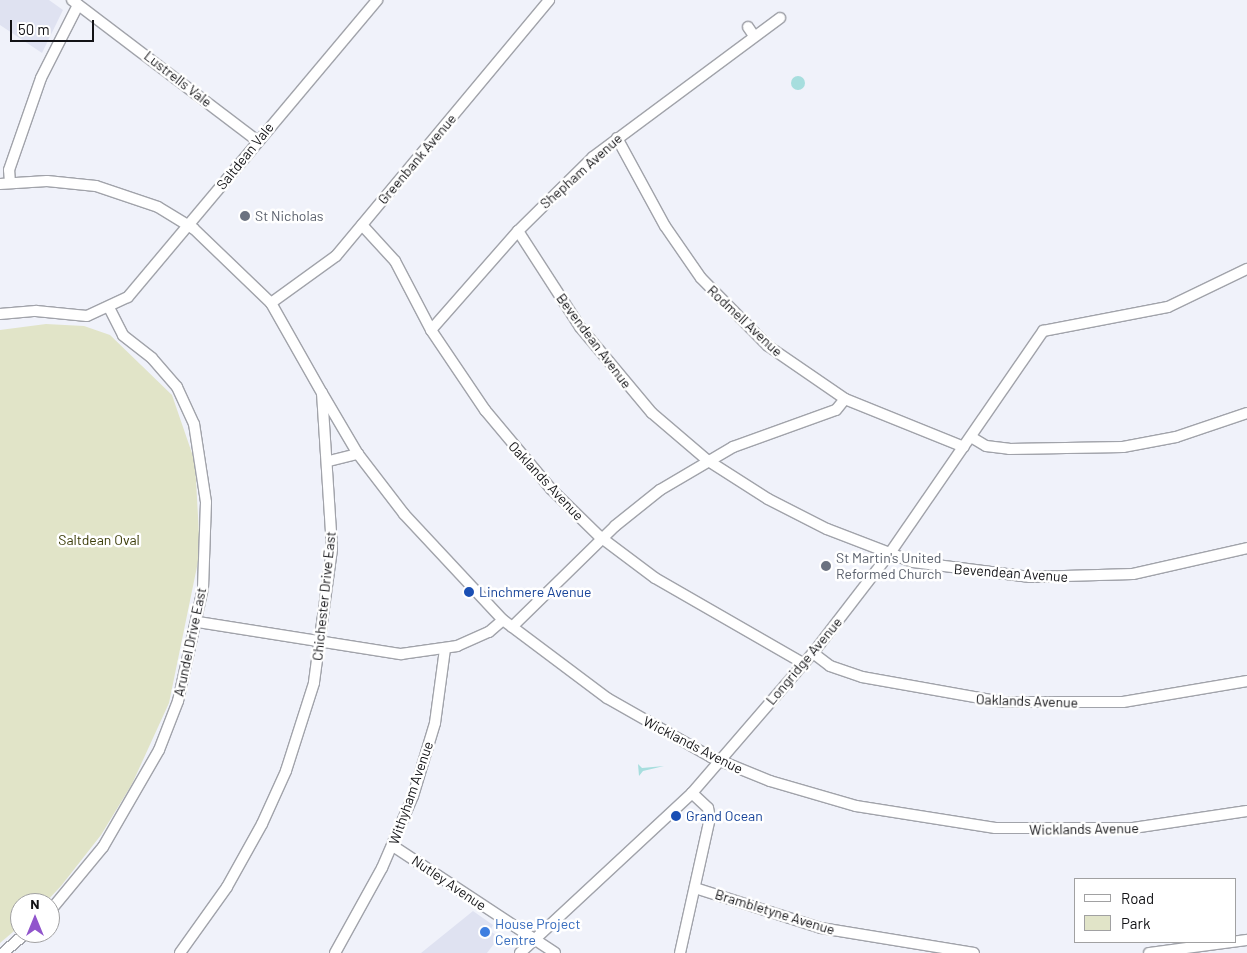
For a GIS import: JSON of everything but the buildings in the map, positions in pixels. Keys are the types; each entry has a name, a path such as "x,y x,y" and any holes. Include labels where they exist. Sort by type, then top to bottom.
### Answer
{"street":[{"name":"Saltdean Vale","path":"0,314 36,311 80,316 109,308 136,290 377,0"},
{"name":"Greenbank Avenue","path":"271,303 325,267 548,0"},
{"name":"Lustrells Vale","path":"75,2 258,141"},
{"path":"5,184 41,78 75,2"},
{"name":"Shepham Avenue","path":"431,330 518,231 617,138 780,18"},
{"path":"748,27 754,36"},
{"name":"Rodmell Avenue","path":"617,138 665,226 714,294 768,346 845,399 964,447"},
{"name":"Chichester Drive East","path":"5,184 96,186 158,207 188,226 271,303 322,393 329,461 332,549 320,644 301,729 275,798 227,887 180,953"},
{"name":"Oaklands Avenue","path":"362,225 395,261 431,330 505,436 603,539 679,594 802,663"},
{"name":"Bevendean Avenue","path":"518,231 614,372 707,460 797,515 890,553 941,567 1079,577 1157,571 1247,548"},
{"name":"Longridge Avenue","path":"520,953 692,793 802,663 813,653 890,553 1043,330 1148,313 1188,299 1247,269"},
{"name":"Arundel Drive East","path":"60,899 103,847 136,796 178,701 198,622 206,528 196,434 177,387 152,358 123,335 109,308"},
{"name":"Wicklands Avenue","path":"322,393 358,454 416,528 503,620 607,698 720,759 770,781 862,807 995,828 1133,828 1247,811"},
{"path":"512,627 645,501 707,460 836,410 845,399"},
{"path":"970,436 986,446 1009,449 1116,448 1176,437 1247,413"},
{"path":"329,461 358,454"},
{"path":"198,622 320,644 392,654 445,649 489,632 503,620"},
{"name":"Withyham Avenue","path":"334,953 393,846 435,723 445,649"},
{"name":"Oaklands Avenue","path":"813,653 830,666 862,677 1002,702 1122,702 1247,681"},
{"path":"680,953 710,815 692,793"},
{"name":"Nutley Avenue","path":"393,846 555,953"},
{"name":"Brambletyne Avenue","path":"695,888 821,928 974,953"},
{"path":"3,953 14,943"},
{"path":"1149,953 1224,943"}],"shaded area":[{"path":"0,0 49,0 63,10 42,53 0,25"},
{"path":"473,911 493,925 490,931 499,937 487,953 421,953"}],"green space":[{"name":"Saltdean Oval","path":"46,324 84,326 110,335 172,395 195,462 200,552 169,703 132,784 101,835 54,893 10,893 10,934 0,943 0,330"}],"water":[{"path":"798,76 803,78 805,83 803,88 798,90 793,88 791,83 793,78"},
{"path":"638,764 642,768 664,766 643,771 639,776"}],"place":[{"name":"St Nicholas","path":"245,216"},
{"name":"St Martin's United Reformed Church","path":"826,566"},
{"name":"Linchmere Avenue","path":"469,592"},
{"name":"Grand Ocean","path":"676,816"},
{"name":"House Project Centre","path":"485,932"}]}
